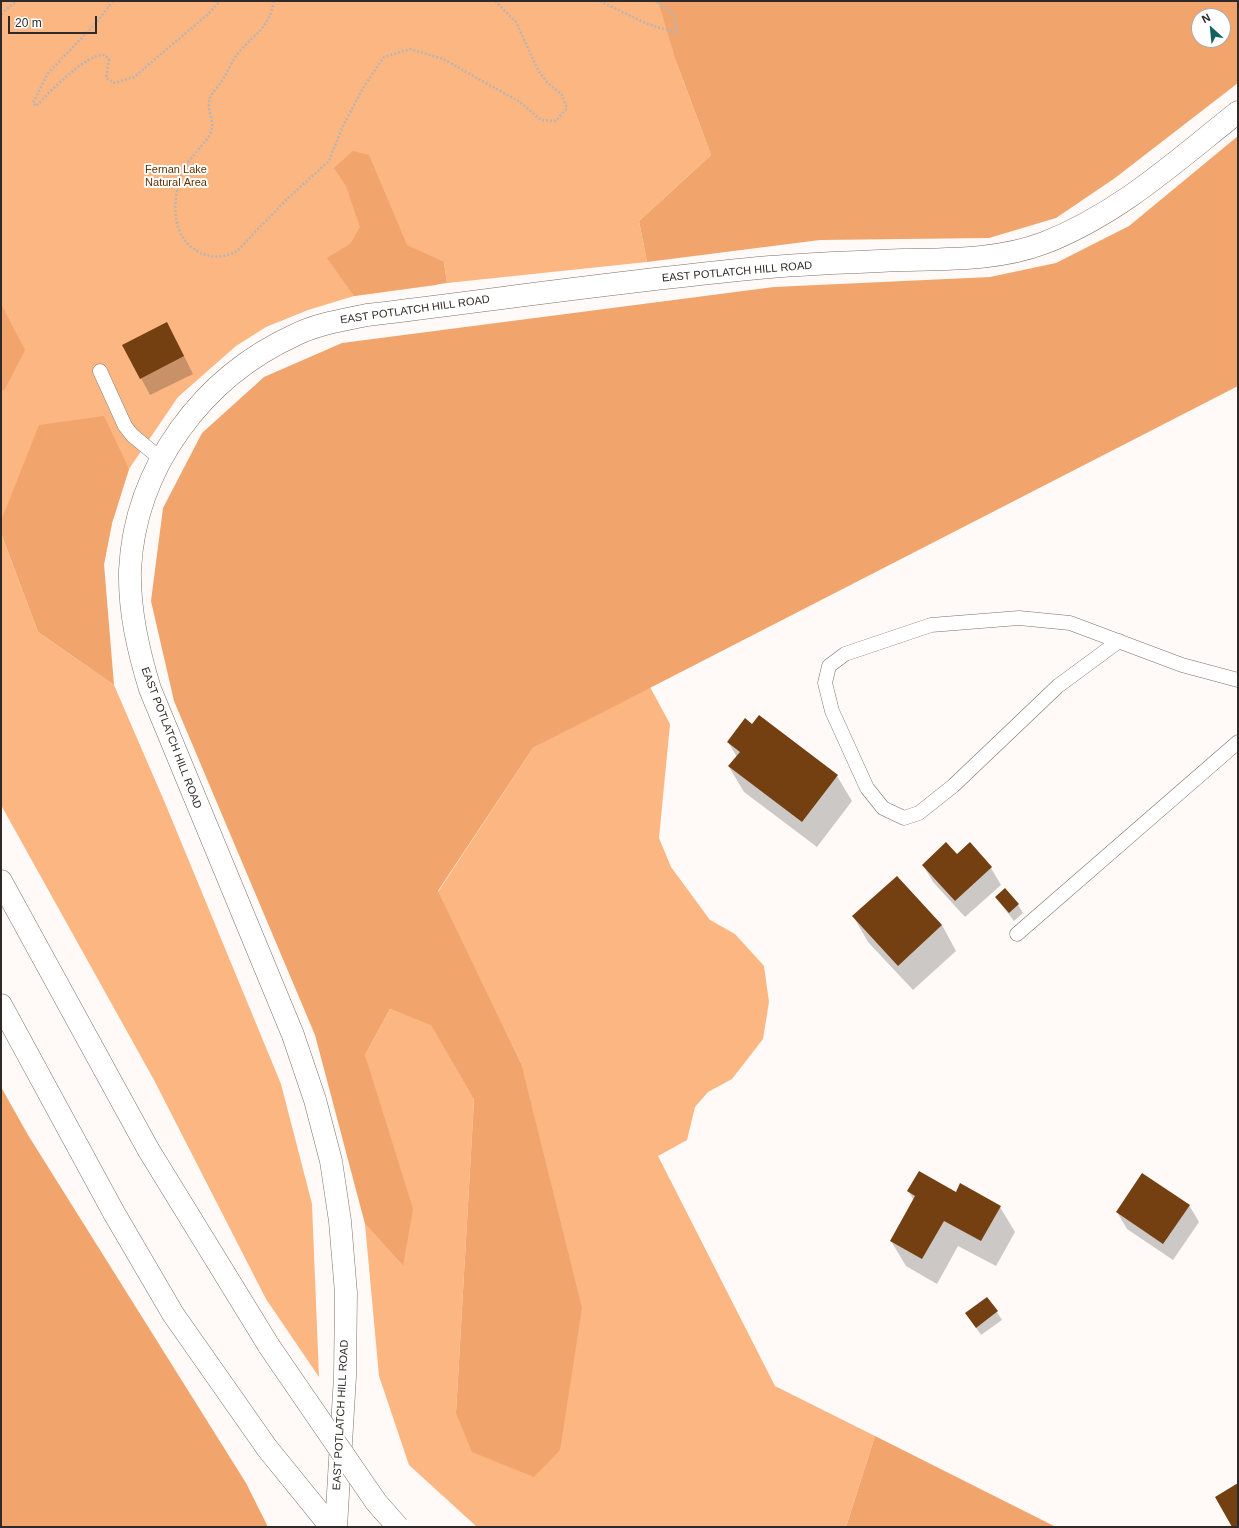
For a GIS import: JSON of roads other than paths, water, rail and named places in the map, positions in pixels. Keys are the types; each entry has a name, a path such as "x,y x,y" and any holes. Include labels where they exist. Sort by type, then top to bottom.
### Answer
{"main road":[{"name":"EAST POTLATCH HILL ROAD","path":"336,1527 345,1376 346,1293 340,1221 331,1161 315,1100 294,1035 150,688 138,648 132,608 130,570 134,535 146,494 160,459 181,426 205,398 233,372 266,349 296,334 331,322 383,313 771,267 998,256 1042,244 1081,228 1116,207 1238,112"},
{"path":"1,882 148,1150 269,1346 376,1502 398,1527"},
{"path":"1,1005 114,1213 173,1314 267,1448 331,1527"}],"lane":[{"path":"100,371 125,426 132,435 160,459"},
{"path":"1119,641 1058,686 953,786 918,813 904,818 883,808 866,788 832,711 825,683 829,666 845,654 930,625 1019,618 1070,623 1119,641 1182,665 1238,680"},
{"path":"1017,934 1238,742"}],"park label":[{"name":"Fernan Lake Natural Area","path":"176,176"}]}
